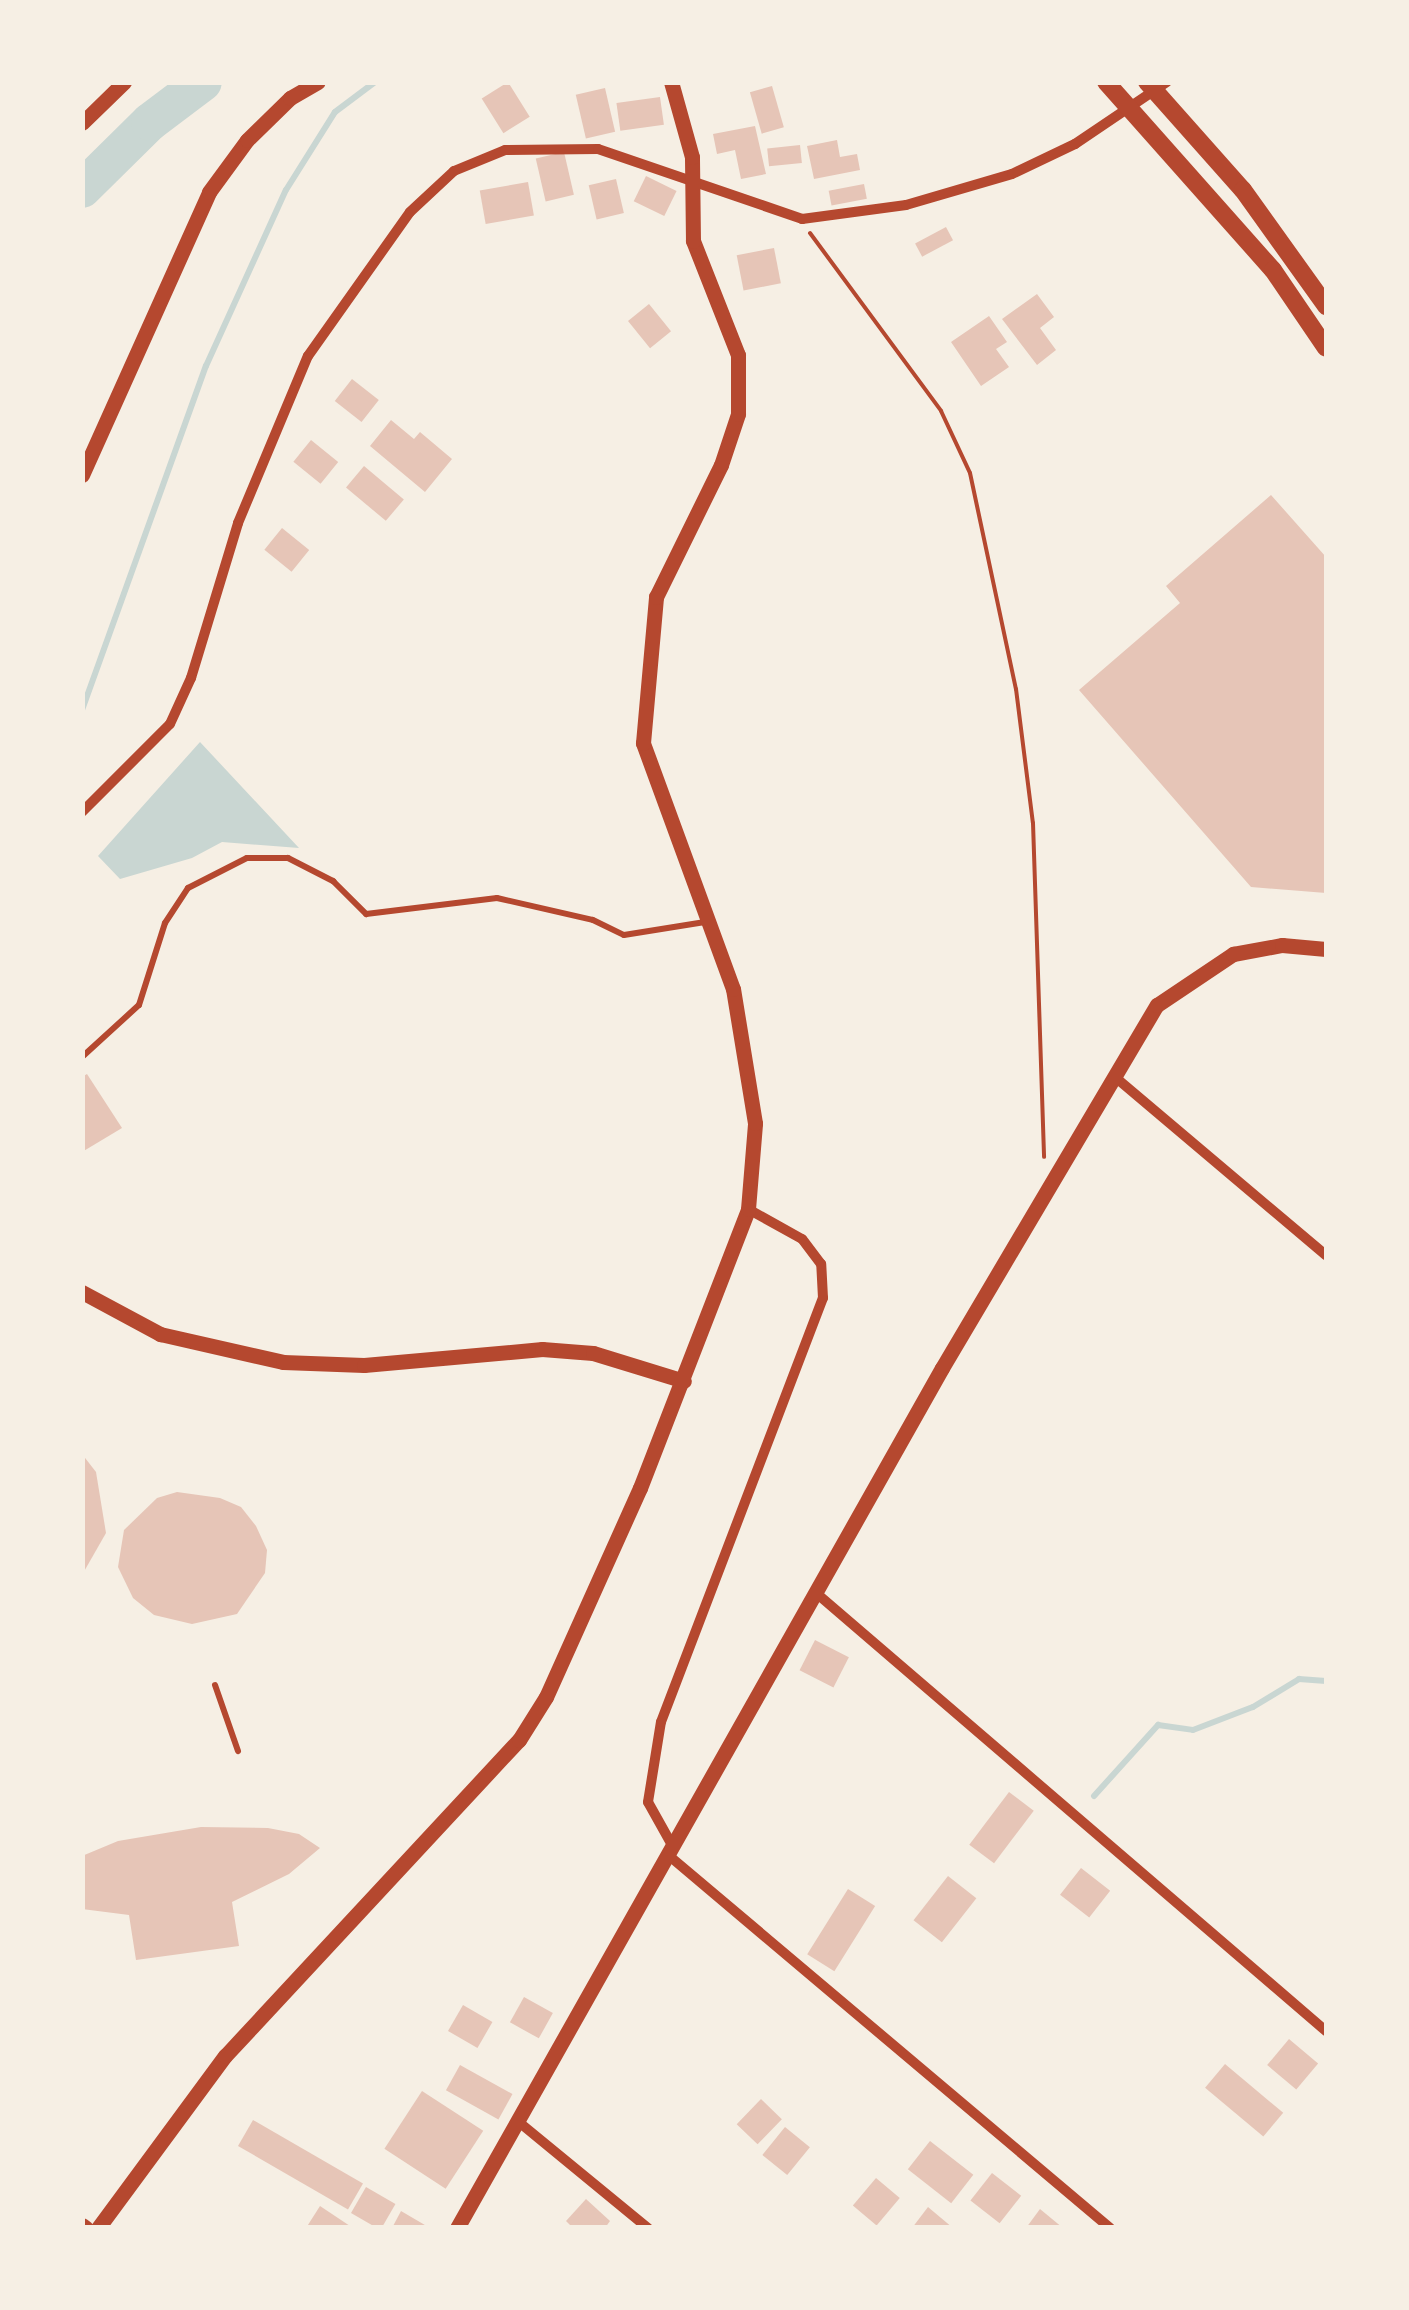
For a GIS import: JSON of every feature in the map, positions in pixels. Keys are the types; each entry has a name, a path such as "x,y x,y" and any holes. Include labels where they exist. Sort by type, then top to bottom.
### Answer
{"main road":[{"path":"1106,82 1178,157 1326,348"},
{"path":"1147,82 1196,136 1326,306"}],"street":[{"path":"82,123 124,82"},
{"path":"82,476 210,192 247,140 290,98 318,82"},
{"path":"98,2228 225,2056 519,1740 575,1635 684,1381 748,1210 755,1124 734,989 711,920 657,794 643,743 656,597 721,464 738,414 738,355 694,240 687,134 671,82"},
{"path":"82,812 170,724 191,678 238,523 308,356 433,186 480,159 534,146 608,152 802,220 906,205 1012,174 1075,144 1167,82"},
{"path":"457,2228 815,1592 1157,1005 1233,954 1282,945 1326,949"},
{"path":"1114,1077 1326,1254"},
{"path":"748,1210 802,1239 821,1264 823,1298 660,1722 648,1802 670,1850 1110,2228"},
{"path":"82,1292 160,1334 283,1362 364,1365 542,1349 593,1352 684,1381"},
{"path":"815,1592 1326,2031"},
{"path":"520,2122 648,2228"}],"lane":[{"path":"82,1058 109,1040 139,1005 165,923 188,888 248,858 288,858 332,880 366,914 498,898 593,920 624,935 711,920"},
{"path":"215,1685 238,1751"}],"path":[{"path":"802,220 942,411 970,473 1016,689 1032,823 1047,1192"}],"shaded area":[{"path":"200,742 299,848 222,842 192,858 120,879 98,856"}],"building":[{"path":"508,82 530,117 503,133 482,98"},
{"path":"772,86 784,127 762,134 750,92"},
{"path":"605,88 615,132 586,139 576,95"},
{"path":"660,97 664,125 620,131 616,103"},
{"path":"755,126 766,174 741,179 735,150 717,154 713,134"},
{"path":"837,140 840,157 857,154 860,170 814,179 807,146"},
{"path":"800,145 802,163 769,166 767,148"},
{"path":"564,152 574,195 546,201 536,159"},
{"path":"646,176 677,191 664,216 634,201"},
{"path":"616,179 624,213 597,219 589,185"},
{"path":"528,182 534,215 486,224 480,191"},
{"path":"864,184 867,199 832,206 829,191"},
{"path":"946,227 953,240 922,257 915,243"},
{"path":"774,248 781,283 744,291 737,255"},
{"path":"1037,294 1054,317 1040,328 1056,350 1037,365 1002,319"},
{"path":"649,304 671,331 650,348 628,321"},
{"path":"989,316 1007,342 996,349 1009,367 981,386 951,342"},
{"path":"352,379 379,400 362,422 335,401"},
{"path":"391,420 414,439 420,432 452,459 425,492 370,446"},
{"path":"311,440 338,462 321,484 293,462"},
{"path":"364,466 404,499 386,521 346,487"},
{"path":"1271,495 1326,557 1326,893 1251,887 1079,690 1180,603 1166,586"},
{"path":"282,528 309,550 292,572 264,550"},
{"path":"87,1074 122,1128 82,1152 82,1077"},
{"path":"82,1454 96,1472 106,1533 82,1575"},
{"path":"177,1492 220,1498 241,1507 256,1526 267,1550 265,1573 237,1614 192,1624 154,1615 133,1598 118,1567 124,1530 157,1498"},
{"path":"815,1640 849,1657 833,1688 800,1670"},
{"path":"1009,1792 1034,1811 994,1863 969,1845"},
{"path":"201,1827 268,1828 299,1834 320,1848 289,1874 232,1902 239,1946 136,1960 129,1915 82,1909 82,1856 118,1841"},
{"path":"1081,1868 1110,1891 1089,1918 1060,1895"},
{"path":"948,1876 976,1898 942,1942 914,1920"},
{"path":"848,1889 875,1906 834,1971 807,1954"},
{"path":"524,1997 553,2013 539,2038 510,2022"},
{"path":"463,2005 492,2022 477,2048 448,2031"},
{"path":"1289,2039 1318,2063 1296,2089 1267,2065"},
{"path":"1225,2064 1283,2113 1263,2137 1205,2088"},
{"path":"460,2065 512,2094 498,2119 446,2090"},
{"path":"422,2091 483,2131 446,2189 384,2149"},
{"path":"761,2099 782,2119 758,2144 737,2124"},
{"path":"253,2120 363,2184 348,2209 238,2146"},
{"path":"785,2127 810,2147 787,2175 762,2155"},
{"path":"930,2141 973,2175 951,2203 908,2169"},
{"path":"992,2173 1021,2196 1000,2223 970,2201"},
{"path":"876,2178 900,2198 877,2226 853,2206"},
{"path":"366,2187 395,2204 382,2228 351,2213"},
{"path":"586,2199 610,2221 605,2228 573,2228 566,2221"},
{"path":"320,2206 353,2228 306,2228"},
{"path":"928,2207 953,2228 912,2228"},
{"path":"1040,2209 1063,2228 1026,2228"},
{"path":"401,2211 430,2228 392,2228"}],"waterway":[{"path":"82,189 150,122 203,82"},
{"path":"82,710 206,366 286,190 335,112 375,82"},
{"path":"1094,1796 1158,1725 1193,1730 1253,1707 1299,1679 1326,1681"}]}
